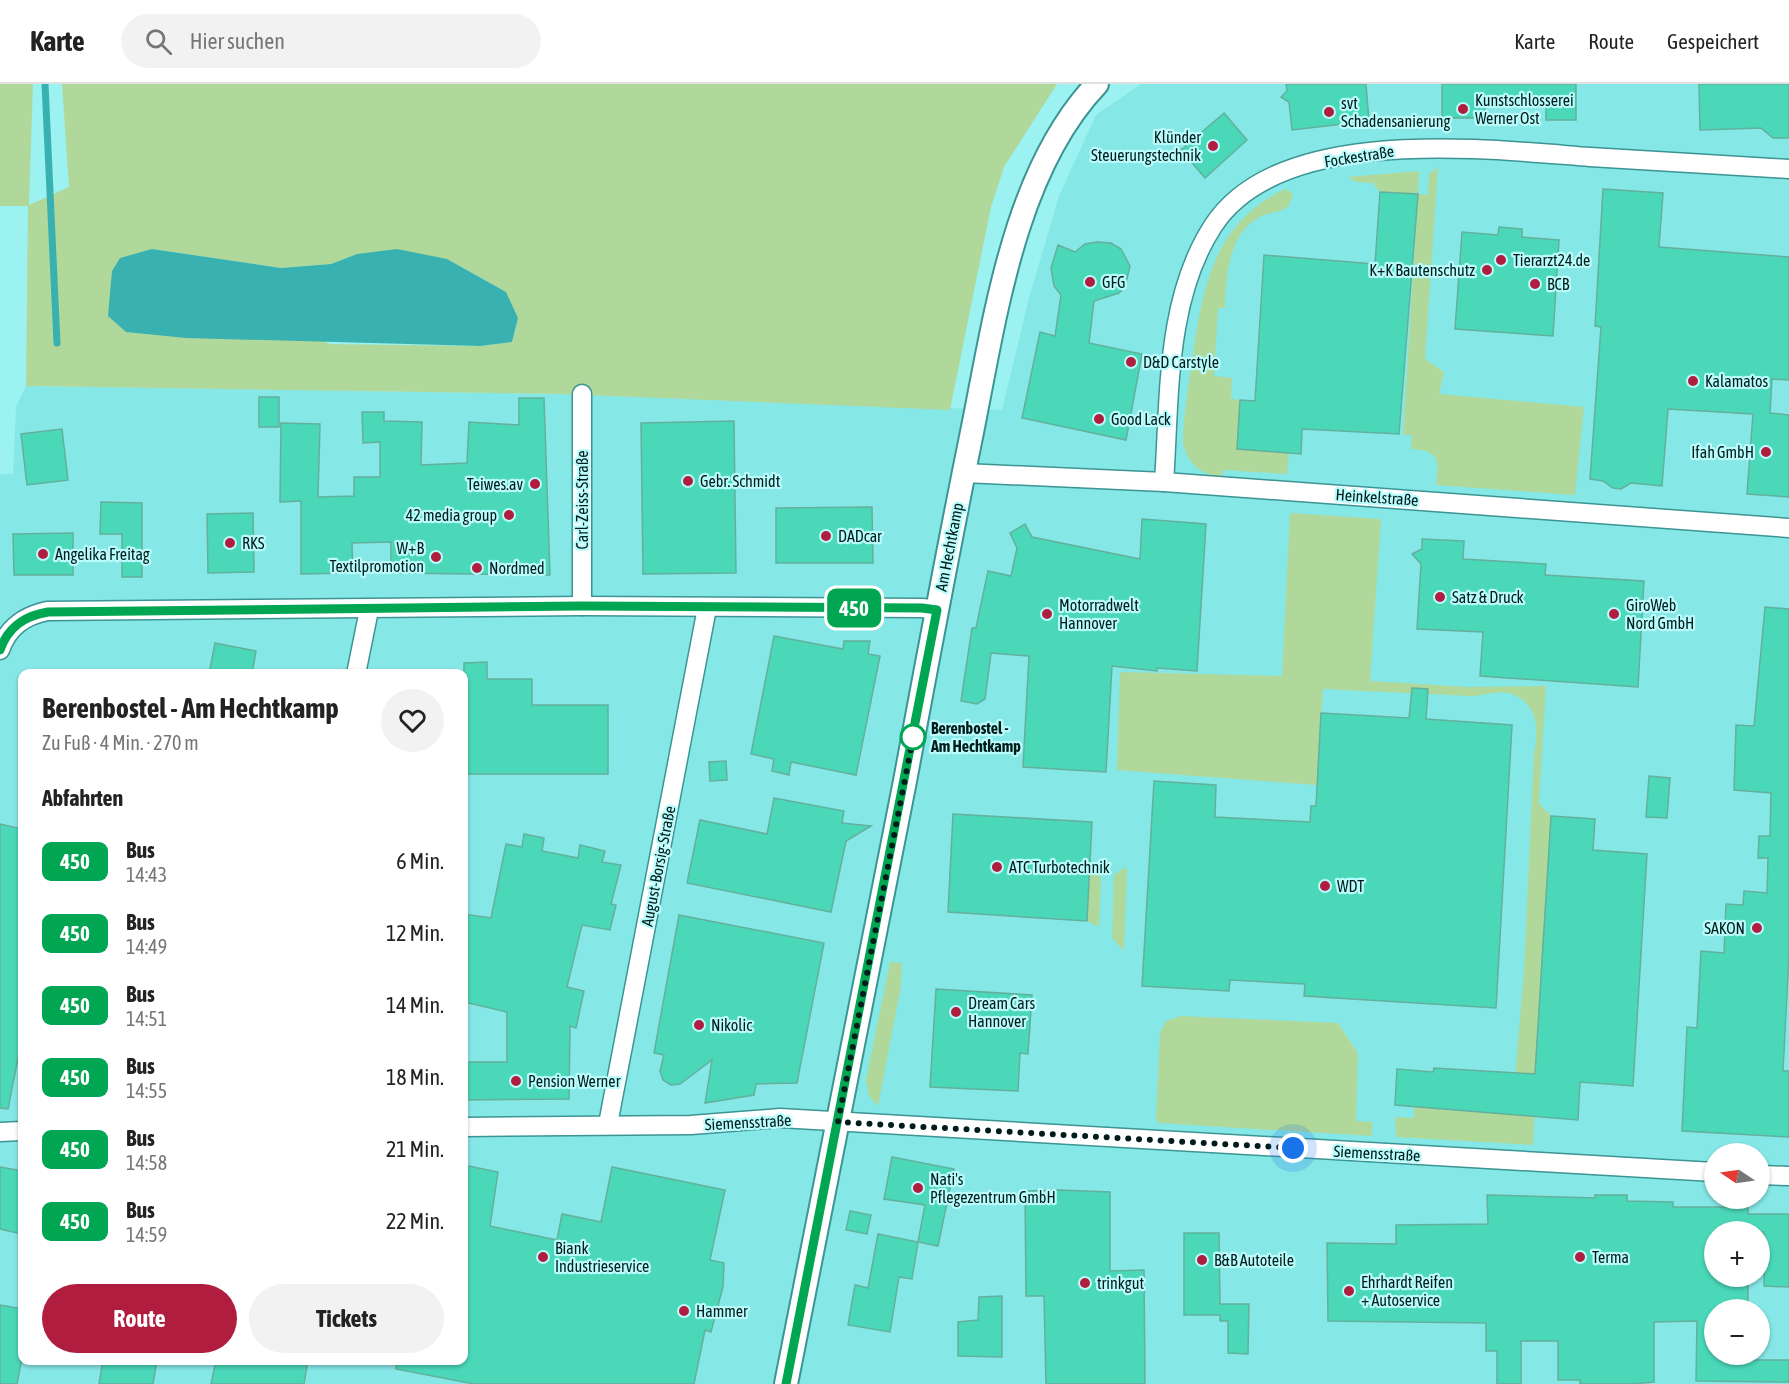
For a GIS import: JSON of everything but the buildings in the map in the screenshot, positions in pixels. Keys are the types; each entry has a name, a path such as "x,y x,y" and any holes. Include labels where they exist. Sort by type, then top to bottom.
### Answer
{"street":[{"name":"Am Hechtkamp","path":"786,1384 964,473 1003,287 1029,201 1060,134 1072,114 1098,84"},
{"name":"Fockestraße","path":"1164,482 1176,333 1190,277 1213,226 1231,204 1272,175 1325,160 1359,154 1451,148 1789,169"},
{"name":"Carl-Zeiss-Straße","path":"582,394 582,606"},
{"name":"Heinkelstraße","path":"964,473 1164,482 1789,528"},
{"path":"0,650 4,639 18,623 48,612 582,606 922,608 937,610"},
{"name":"August-Borsig-Straße","path":"608,1124 707,608"},
{"path":"357,669 369,610"},
{"name":"Siemensstraße","path":"468,1127 691,1125 780,1118 1704,1171"},
{"path":"0,1132 18,1131"},
{"path":"1770,1175 1789,1176"}],"shaded area":[{"path":"1141,84 1789,84 1789,1384 0,1384 0,474 13,474 16,407 26,386 561,394 1002,410 1029,298 1059,196 1096,115"},
{"path":"152,249 281,268 331,264 357,254 397,249 447,259 506,292 518,318 512,342 480,346 186,338 126,332 108,316 112,271 120,258"}],"green space":[{"path":"0,84 33,84 29,205 69,187 62,84 1057,84 1004,167 991,207 950,410 561,394 26,386 28,206 0,206","holes":["152,249 281,268 331,264 357,254 447,259 506,292 518,319 512,342 480,346 329,344"]},
{"path":"1438,167 1425,359 1444,372 1439,394 1584,407 1575,495 1436,485 1436,458 1428,452 1411,449 1412,435 1403,435 1418,195 1380,192 1373,183 1356,182 1348,177 1419,171 1418,194 1428,195 1429,174"},
{"path":"1285,189 1293,194 1289,206 1262,216 1248,225 1235,246 1228,271 1225,308 1218,308 1214,376 1232,378 1231,399 1240,400 1237,449 1289,453 1287,474 1223,470 1223,477 1215,476 1202,471 1192,463 1183,444 1186,403 1200,310 1215,262 1226,240 1241,221 1260,204"},
{"path":"1290,513 1381,519 1370,681 1468,687 1546,686 1539,803 1551,816 1533,1145 1396,1137 1395,1117 1414,1118 1415,1090 1432,1092 1431,1109 1512,1114 1524,971 1536,735 1532,711 1521,698 1502,692 1471,696 1323,689 1317,785 1117,770 1120,672 1282,676"},
{"path":"1127,868 1124,951 1112,938 1114,875"},
{"path":"1090,872 1098,872 1101,879 1099,927 1087,921"},
{"path":"890,962 902,963 901,986 878,1106 869,1096 866,1080"},
{"path":"1181,1016 1338,1023 1358,1053 1356,1121 1372,1122 1372,1136 1159,1123 1156,1119 1160,1033 1166,1021"}],"waterway":[{"path":"45,84 57,343"}],"bus line":[{"name":"450","path":"0,650 4,639 18,623 26,618 48,612 582,606 922,608 937,610 786,1384"}],"place":[{"name":"Kunstschlosserei Werner Ost","path":"1463,109"},
{"name":"svt Schadensanierung","path":"1329,112"},
{"name":"Klünder Steuerungstechnik","path":"1213,146"},
{"name":"Tierarzt24.de","path":"1501,260"},
{"name":"K+K Bautenschutz","path":"1487,270"},
{"name":"GFG","path":"1090,282"},
{"name":"BCB","path":"1535,284"},
{"name":"D&D Carstyle","path":"1131,362"},
{"name":"Kalamatos","path":"1693,381"},
{"name":"Good Lack","path":"1099,419"},
{"name":"Ifah GmbH","path":"1766,452"},
{"name":"Gebr. Schmidt","path":"688,481"},
{"name":"Teiwes.av","path":"535,484"},
{"name":"42 media group","path":"509,515"},
{"name":"DADcar","path":"826,536"},
{"name":"RKS","path":"230,543"},
{"name":"Angelika Freitag","path":"43,554"},
{"name":"W+B Textilpromotion","path":"436,557"},
{"name":"Nordmed","path":"477,568"},
{"name":"Satz & Druck","path":"1440,597"},
{"name":"Motorradwelt Hannover","path":"1047,614"},
{"name":"GiroWeb Nord GmbH","path":"1614,614"},
{"name":"Berenbostel - Am Hechtkamp","path":"913,737"},
{"name":"ATC Turbotechnik","path":"997,867"},
{"name":"WDT","path":"1325,886"},
{"name":"SAKON","path":"1757,928"},
{"name":"Dream Cars Hannover","path":"956,1012"},
{"name":"Nikolic","path":"699,1025"},
{"name":"Pension Werner","path":"516,1081"},
{"name":"Nati's Pflegezentrum GmbH","path":"918,1188"},
{"name":"Biank Industrieservice","path":"543,1257"},
{"name":"Terma","path":"1580,1257"},
{"name":"B&B Autoteile","path":"1202,1260"},
{"name":"trinkgut","path":"1085,1283"},
{"name":"Ehrhardt Reifen + Autoservice","path":"1349,1291"},
{"name":"Hammer","path":"684,1311"}],"route":[{"path":"913,737 914,733 838,1122 1293,1148"}]}
